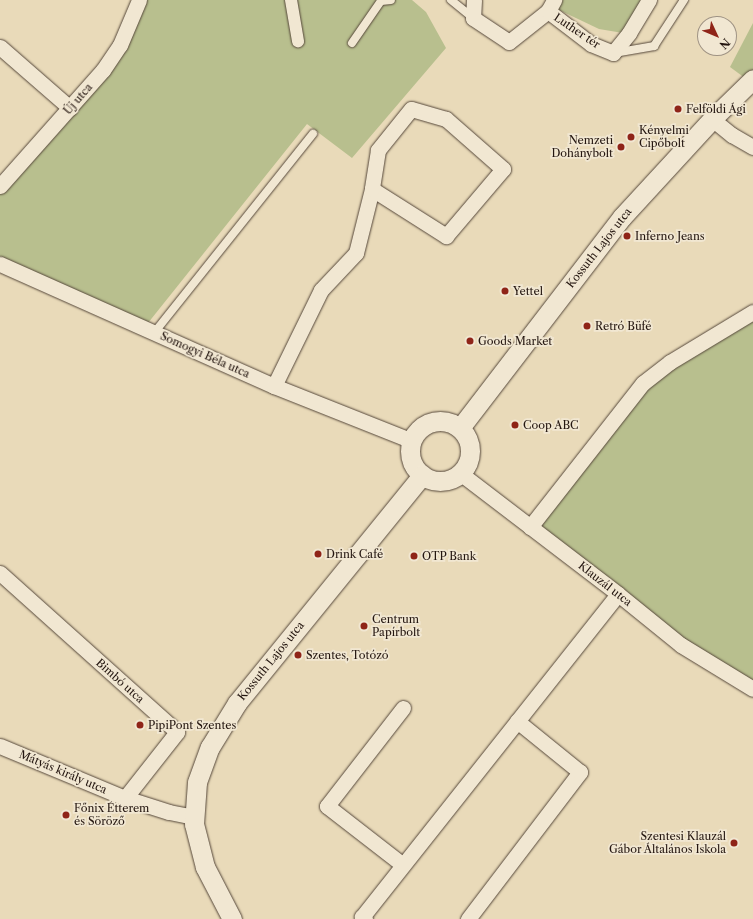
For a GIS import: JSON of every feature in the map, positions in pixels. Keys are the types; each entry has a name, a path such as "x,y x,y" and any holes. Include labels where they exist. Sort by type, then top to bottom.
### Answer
{"street":[{"name":"Új utca","path":"0,186 103,70 120,45 139,0"},
{"path":"291,0 298,41"},
{"path":"474,0 473,18 509,42 551,6"},
{"name":"Luther tér","path":"551,6 591,44 613,53 629,33 649,0"},
{"path":"0,47 70,108"},
{"name":"Kossuth Lajos utca","path":"460,428 622,217 712,120 753,79"},
{"path":"274,386 321,290 356,253 372,189 378,150 411,109 446,119 496,161 503,169 446,236 372,189"},
{"path":"712,120 732,135 753,147"},
{"name":"Somogyi Béla utca","path":"0,264 274,386 412,441"},
{"path":"530,527 643,383 670,362 753,312"},
{"path":"446,421 460,428 466,436 470,453 468,461 460,473 451,479 442,481 434,480 422,475 412,463 409,453 412,441 420,427 428,423 446,421"},
{"name":"Klauzál utca","path":"460,473 618,594 681,645 753,689"},
{"name":"Kossuth Lajos utca","path":"232,919 205,867 194,824 197,782 210,747 237,703 422,475"},
{"name":"Bimbó utca","path":"0,573 177,732 125,798"},
{"path":"365,919 362,917 618,594"},
{"path":"403,708 327,806 403,865"},
{"path":"468,919 580,772 517,721"},
{"name":"Mátyás király utca","path":"0,746 125,798 169,812 194,817"}],"lane":[{"path":"352,43 381,2 391,0"},
{"path":"451,0 473,18"},
{"path":"613,53 654,46 684,0"},
{"path":"154,333 313,134"}],"green space":[{"path":"139,0 412,0 426,12 446,48 352,158 307,124 144,328 0,264 0,187 103,70"},
{"path":"561,0 641,0 623,33 599,29 557,9"},
{"path":"753,23 753,79 749,81 730,67"},
{"path":"753,312 753,689 530,527 643,383"}],"place":[{"name":"Felföldi Ági","path":"678,109"},
{"name":"Kényelmi Cipőbolt","path":"631,137"},
{"name":"Nemzeti Dohánybolt","path":"621,147"},
{"name":"Inferno Jeans","path":"627,236"},
{"name":"Yettel","path":"505,291"},
{"name":"Retró Büfé","path":"587,326"},
{"name":"Goods Market","path":"470,341"},
{"name":"Coop ABC","path":"515,425"},
{"name":"Drink Café","path":"318,554"},
{"name":"OTP Bank","path":"414,556"},
{"name":"Centrum Papírbolt","path":"364,626"},
{"name":"Szentes, Totózó","path":"298,655"},
{"name":"PipiPont Szentes","path":"140,725"},
{"name":"Főnix Étterem és Söröző","path":"66,815"},
{"name":"Szentesi Klauzál Gábor Általános Iskola","path":"734,843"}]}
